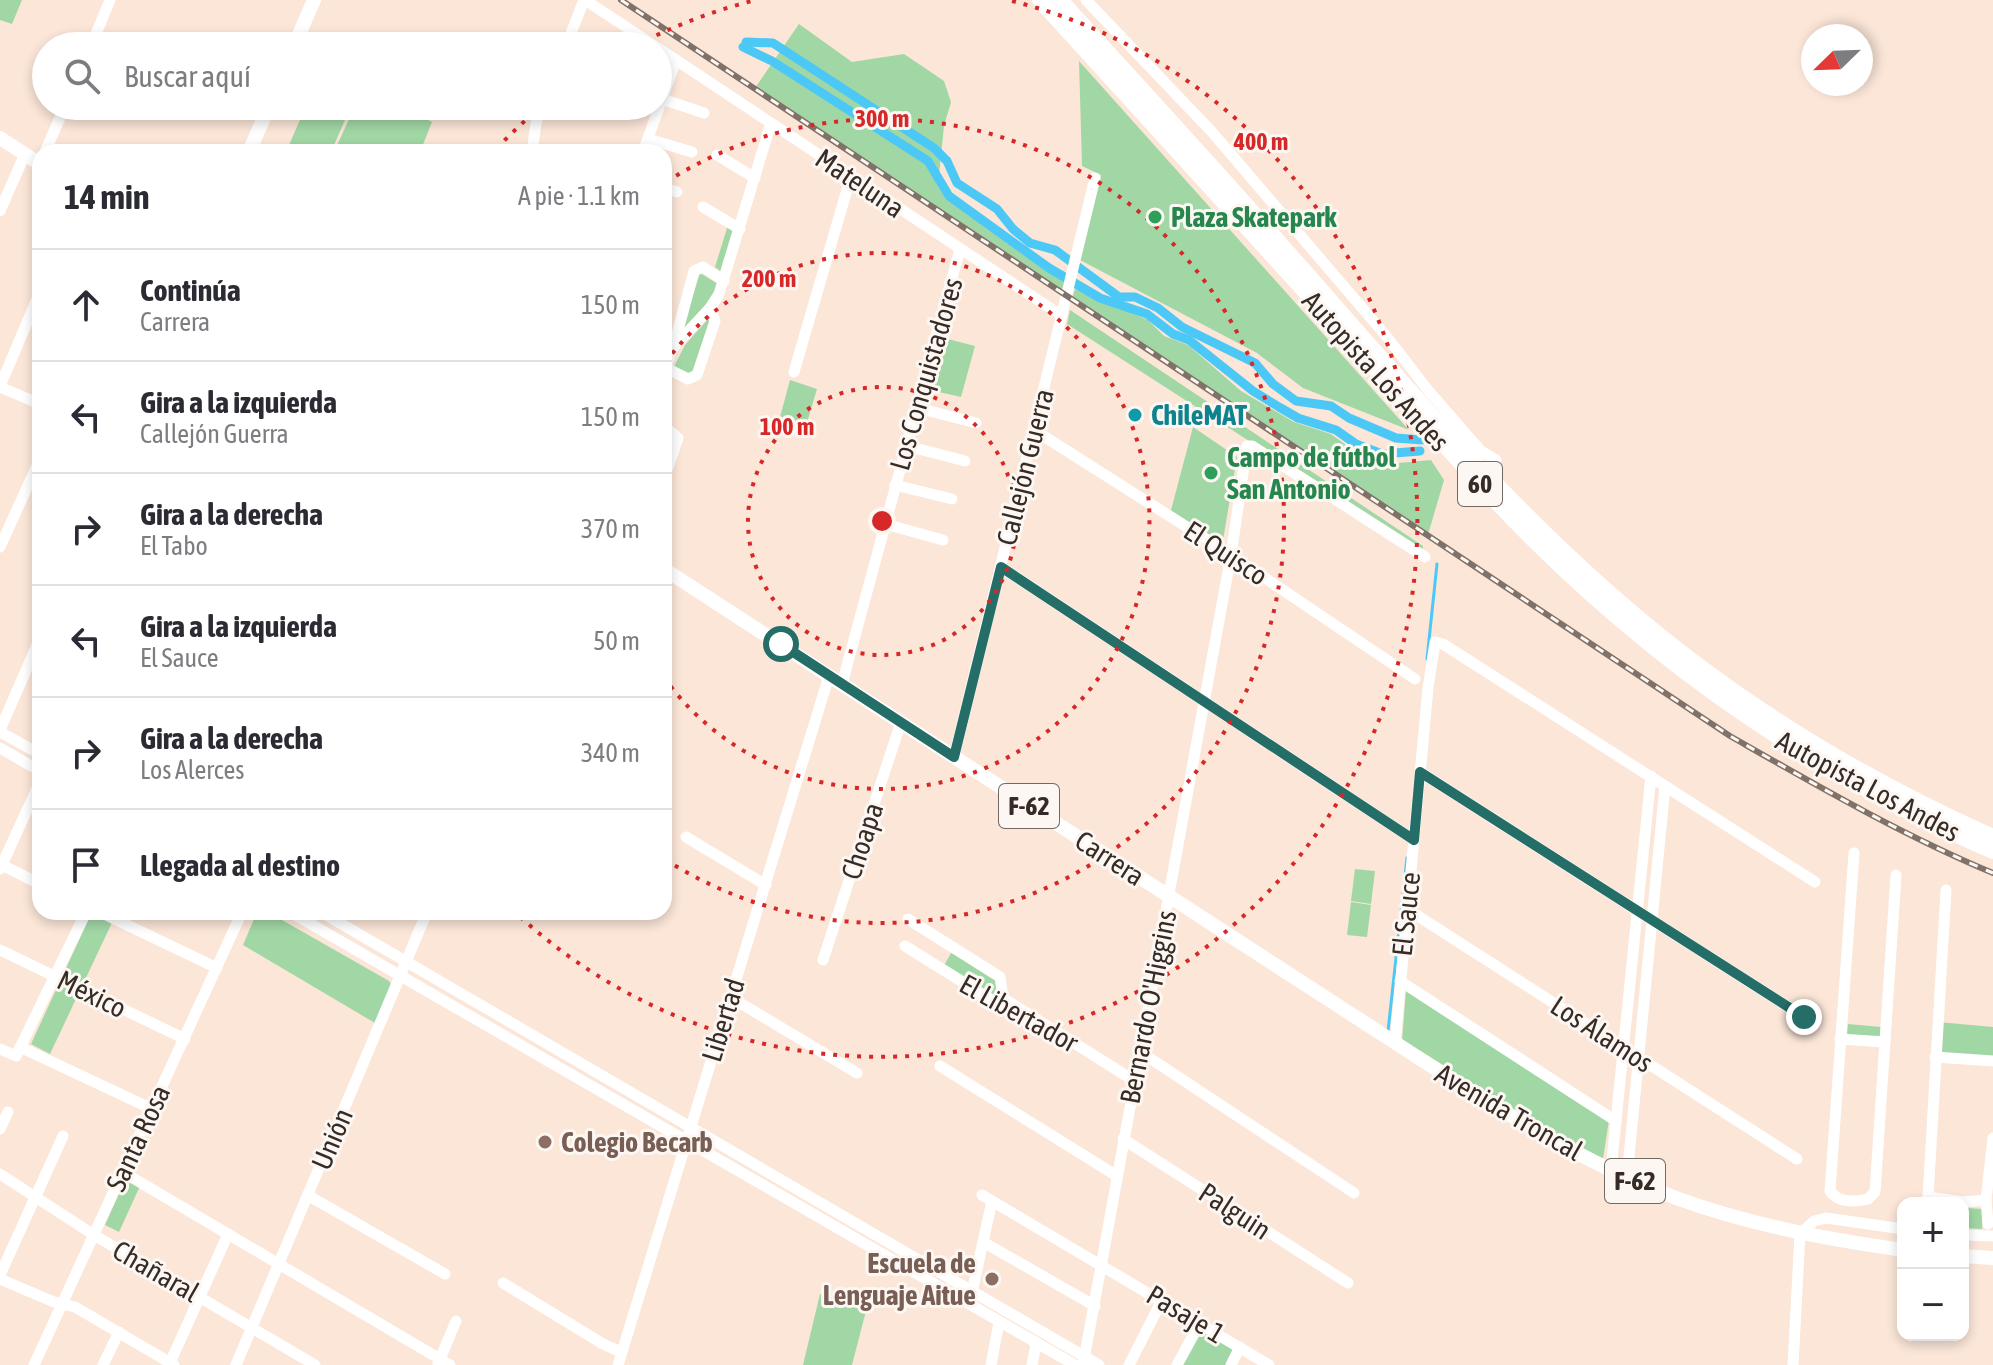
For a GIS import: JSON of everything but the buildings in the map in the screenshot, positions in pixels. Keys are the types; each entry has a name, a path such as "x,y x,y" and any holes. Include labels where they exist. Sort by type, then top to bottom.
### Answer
{"highway":[{"name":"Autopista Los Andes","path":"1040,0 1451,453 1541,548 1604,606 1700,684 1791,746 1890,802 1993,851"},
{"name":"Autopista Los Andes","path":"1060,0 1466,450 1598,584 1685,656 1775,721 1888,786 1993,837"}],"main road":[{"path":"300,32 314,0"},
{"path":"252,144 263,120"},
{"path":"0,138 32,159"},
{"name":"Carrera","path":"672,574 1395,1043"},
{"name":"Avenida Troncal","path":"1395,1043 1509,1116 1611,1170 1678,1198 1800,1234 1897,1249"},
{"path":"1969,1256 1993,1258"}],"street":[{"path":"97,32 110,0"},
{"path":"571,32 584,0"},
{"name":"Mateluna","path":"584,0 633,32"},
{"path":"1086,0 1212,132 1380,328 1427,389 1481,451 1496,460"},
{"name":"Mateluna","path":"672,57 1062,316"},
{"path":"672,71 676,60"},
{"path":"672,102 704,113"},
{"path":"48,144 59,120"},
{"path":"533,144 537,120"},
{"path":"646,144 655,120"},
{"path":"672,349 710,308 724,281 771,123"},
{"path":"648,139 665,144"},
{"path":"672,146 692,152"},
{"path":"0,211 25,154"},
{"path":"717,155 755,178"},
{"path":"794,372 851,176"},
{"name":"Callejón Guerra","path":"954,757 1095,178"},
{"path":"672,190 677,192"},
{"path":"703,207 740,229"},
{"name":"Los Conquistadores","path":"836,680 885,524 960,249"},
{"path":"672,349 694,271 703,267 724,281"},
{"path":"672,373 688,379 697,375 715,321 710,308"},
{"path":"32,311 0,386 32,400"},
{"path":"918,408 976,423"},
{"name":"El Quisco","path":"1034,430 1231,555 1415,679"},
{"path":"672,433 678,438 672,456"},
{"name":"Bernardo O'Higgins","path":"1084,1360 1249,445 1425,557"},
{"path":"907,446 965,461"},
{"path":"0,547 32,477"},
{"path":"895,485 952,499"},
{"path":"885,524 943,540"},
{"path":"1001,567 1414,840"},
{"name":"El Sauce","path":"1395,1043 1435,642 1443,644 1651,776"},
{"path":"32,657 0,731 32,749"},
{"name":"Libertad","path":"618,1365 730,997 836,680"},
{"name":"Choapa","path":"823,960 901,722"},
{"path":"0,748 32,766"},
{"path":"1420,772 1804,1017"},
{"path":"1651,776 1815,882"},
{"path":"1611,1170 1651,776"},
{"path":"1627,1177 1665,786"},
{"path":"32,799 1,867 32,881"},
{"path":"686,837 766,885"},
{"path":"1854,853 1830,1191 1835,1197 1851,1200 1868,1199 1875,1192 1896,875"},
{"path":"1926,1197 1946,890"},
{"name":"Los Álamos","path":"1407,909 1797,1159"},
{"path":"908,919 1000,977 1003,998"},
{"path":"18,1052 82,920"},
{"path":"117,920 217,968"},
{"name":"Santa Rosa","path":"34,1365 238,920"},
{"path":"304,920 972,1292 1084,1360 1099,1365"},
{"path":"335,920 1075,1365"},
{"name":"Unión","path":"236,1365 424,920"},
{"name":"El Libertador","path":"905,946 998,1004 1003,998 1133,1080"},
{"name":"México","path":"0,950 185,1039"},
{"path":"1400,981 1616,1121"},
{"path":"730,997 857,1073"},
{"path":"1840,1039 1885,1042"},
{"path":"0,1049 18,1052 152,1109"},
{"path":"1139,1051 1354,1193"},
{"path":"1935,1057 1993,1061"},
{"path":"940,1066 1117,1176"},
{"path":"0,1129 8,1112"},
{"path":"63,1136 0,1277 75,1307 171,1364 198,1296 228,1234"},
{"path":"1988,1224 1986,1200 1993,1138"},
{"name":"Palguin","path":"1123,1139 1348,1283"},
{"path":"121,1171 442,1363 456,1321"},
{"name":"Chañaral","path":"0,1174 94,1235 315,1365"},
{"path":"309,1196 445,1274"},
{"name":"Pasaje 1","path":"983,1242 987,1198 1269,1365"},
{"path":"1842,1219 1851,1200"},
{"path":"1851,1200 1855,1221"},
{"path":"1969,1201 1986,1200"},
{"path":"1793,1365 1800,1234 1814,1221 1826,1218 1897,1228"},
{"path":"1969,1236 1990,1238"},
{"path":"972,1292 983,1242 1095,1306"},
{"path":"503,1283 621,1352"},
{"path":"1129,1365 1162,1300"},
{"path":"991,1365 999,1322"},
{"path":"1177,1365 1200,1323"},
{"path":"103,1365 119,1332"},
{"path":"1032,1365 1036,1344"},
{"path":"1231,1365 1240,1347"}],"green space":[{"path":"0,0 22,0 12,24 0,20"},
{"path":"799,24 852,62 904,54 944,81 951,102 944,126 938,186 946,199 1065,282 1062,296 755,88"},
{"name":"Plaza Skatepark","path":"1079,61 1409,430 1303,388 1257,353 1080,260 1101,175 1082,166"},
{"path":"300,120 345,120 335,144 289,144"},
{"path":"349,120 432,122 423,144 338,144"},
{"path":"728,225 736,230 723,273 715,267"},
{"path":"700,273 718,284 707,307 680,335"},
{"path":"1075,289 1148,320 1164,336 1188,345 1241,391 1294,422 1331,434 1357,453 1387,464 1431,460 1444,480 1427,538 1072,299"},
{"path":"1070,310 1423,546 1422,552 1067,324"},
{"path":"709,318 713,320 692,376 674,367 685,345"},
{"path":"944,338 975,346 961,397 930,390"},
{"path":"790,380 817,389 806,426 780,417"},
{"path":"1193,427 1237,457 1222,546 1170,514"},
{"path":"1355,869 1375,871 1371,904 1351,901"},
{"path":"1351,902 1371,905 1367,937 1347,935"},
{"path":"88,920 113,920 50,1054 31,1044"},
{"path":"254,920 282,920 389,981 391,984 375,1023 243,945"},
{"path":"953,950 998,978 1000,995 997,1000 943,967"},
{"path":"1406,989 1609,1120 1603,1159 1504,1106 1402,1042"},
{"path":"1938,1022 1993,1027 1993,1061 1935,1057"},
{"path":"1848,1024 1881,1027 1880,1037 1847,1035"},
{"path":"126,1178 140,1186 119,1232 105,1225"},
{"path":"1969,1208 1983,1209 1982,1229 1969,1228"},
{"path":"820,1294 867,1307 852,1365 803,1365"},
{"path":"1203,1328 1238,1349 1229,1365 1182,1365"}],"waterway":[{"path":"746,42 773,43 934,148 947,161 957,183 997,209 1013,229 1030,243 1055,250 1119,297 1135,297 1158,308 1182,327 1255,363 1273,384 1296,401 1331,406 1349,418 1396,438 1422,440"},
{"path":"743,47 772,61 928,161 949,196 1049,268 1100,298 1147,314 1173,334 1189,340 1253,391 1279,407 1298,418 1336,430 1356,444 1382,454 1420,451"},
{"path":"1427,659 1437,564"},
{"path":"1388,1031 1407,858"}],"railway":[{"path":"621,0 669,32"},
{"path":"672,34 1730,736 1892,826 1993,873"}],"place":[{"name":"Plaza Skatepark","path":"1155,217"},
{"name":"ChileMAT","path":"1135,415"},
{"name":"Campo de fútbol San Antonio","path":"1211,473"},
{"name":"Colegio Becarb","path":"545,1142"},
{"name":"Escuela de Lenguaje Aitue","path":"992,1279"}],"route":[{"path":"781,644 954,757 1001,567 1414,840 1420,772 1804,1017"}]}
